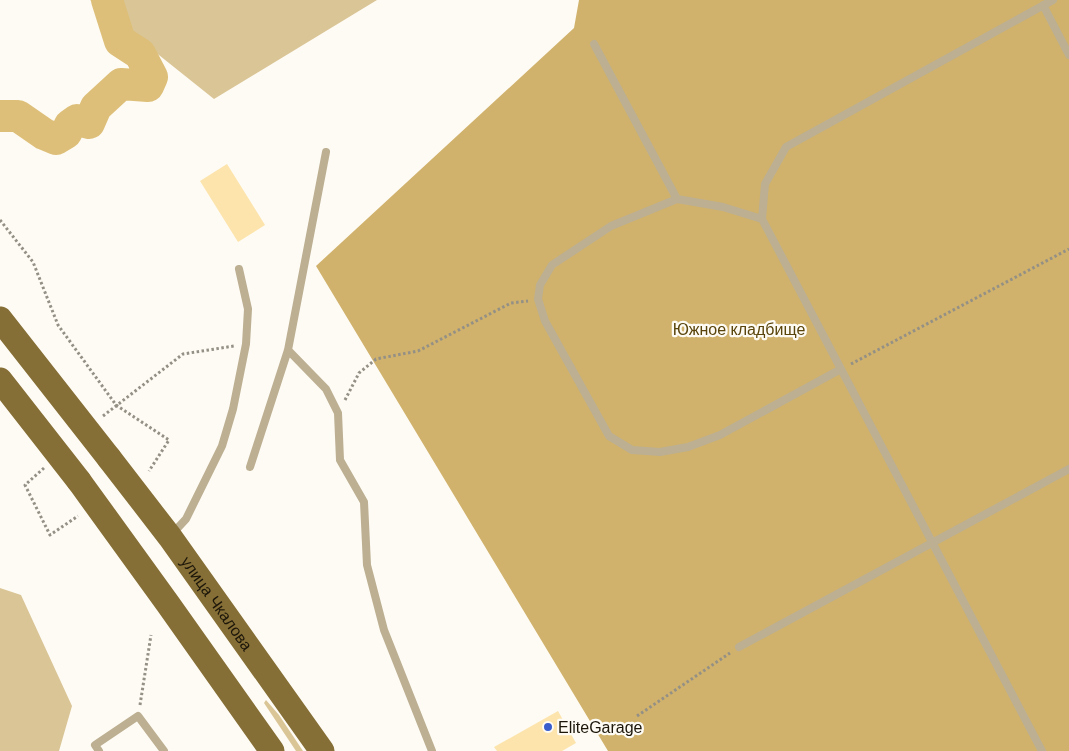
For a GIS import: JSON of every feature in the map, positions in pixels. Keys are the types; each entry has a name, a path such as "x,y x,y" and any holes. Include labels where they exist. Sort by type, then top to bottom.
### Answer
{"main road":[{"name":"улица Чкалова","path":"0,319 170,536 322,751"},
{"path":"0,380 79,481 272,751"}],"lane":[{"path":"1042,751 762,219 764,184 786,147 1053,0"},
{"path":"1043,5 1069,55"},
{"path":"594,44 677,199"},
{"path":"250,467 288,350 326,152"},
{"path":"762,219 723,207 677,199 611,226 552,265 540,285 538,300 545,321 609,436 632,450 660,452 688,447 720,436 841,369"},
{"path":"170,536 186,519 196,500 222,446 233,409 247,335 248,309 239,269"},
{"path":"288,350 326,389 338,413 340,460 364,502 367,565 384,630 432,751"},
{"path":"739,647 1069,469"},
{"path":"99,751 95,745 138,716 164,751"}],"path":[{"path":"0,220 33,262 58,325 116,405 170,440 149,471"},
{"path":"841,369 1069,250"},
{"path":"338,413 360,373 376,359 418,351 511,303 538,300"},
{"path":"138,716 151,635"},
{"path":"637,716 739,647"}],"shaded area":[{"path":"90,0 377,0 214,99"},
{"path":"0,588 21,595 72,706 59,751 0,751"},
{"path":"266,700 279,715 303,751 296,751 264,703"}],"green space":[{"name":"Южное кладбище","path":"579,0 1069,0 1069,751 608,751 316,266 574,28"}],"building":[{"path":"227,164 265,225 238,242 200,181"},
{"name":"EliteGarage","path":"558,711 576,743 562,751 497,751 494,747"}],"waterway":[{"path":"0,116 18,116 44,134 56,139 66,133 70,125 77,120 89,123 96,107 121,84 148,86 152,77 140,54 120,41 107,0"}],"place":[{"name":"EliteGarage","path":"548,727"}]}
